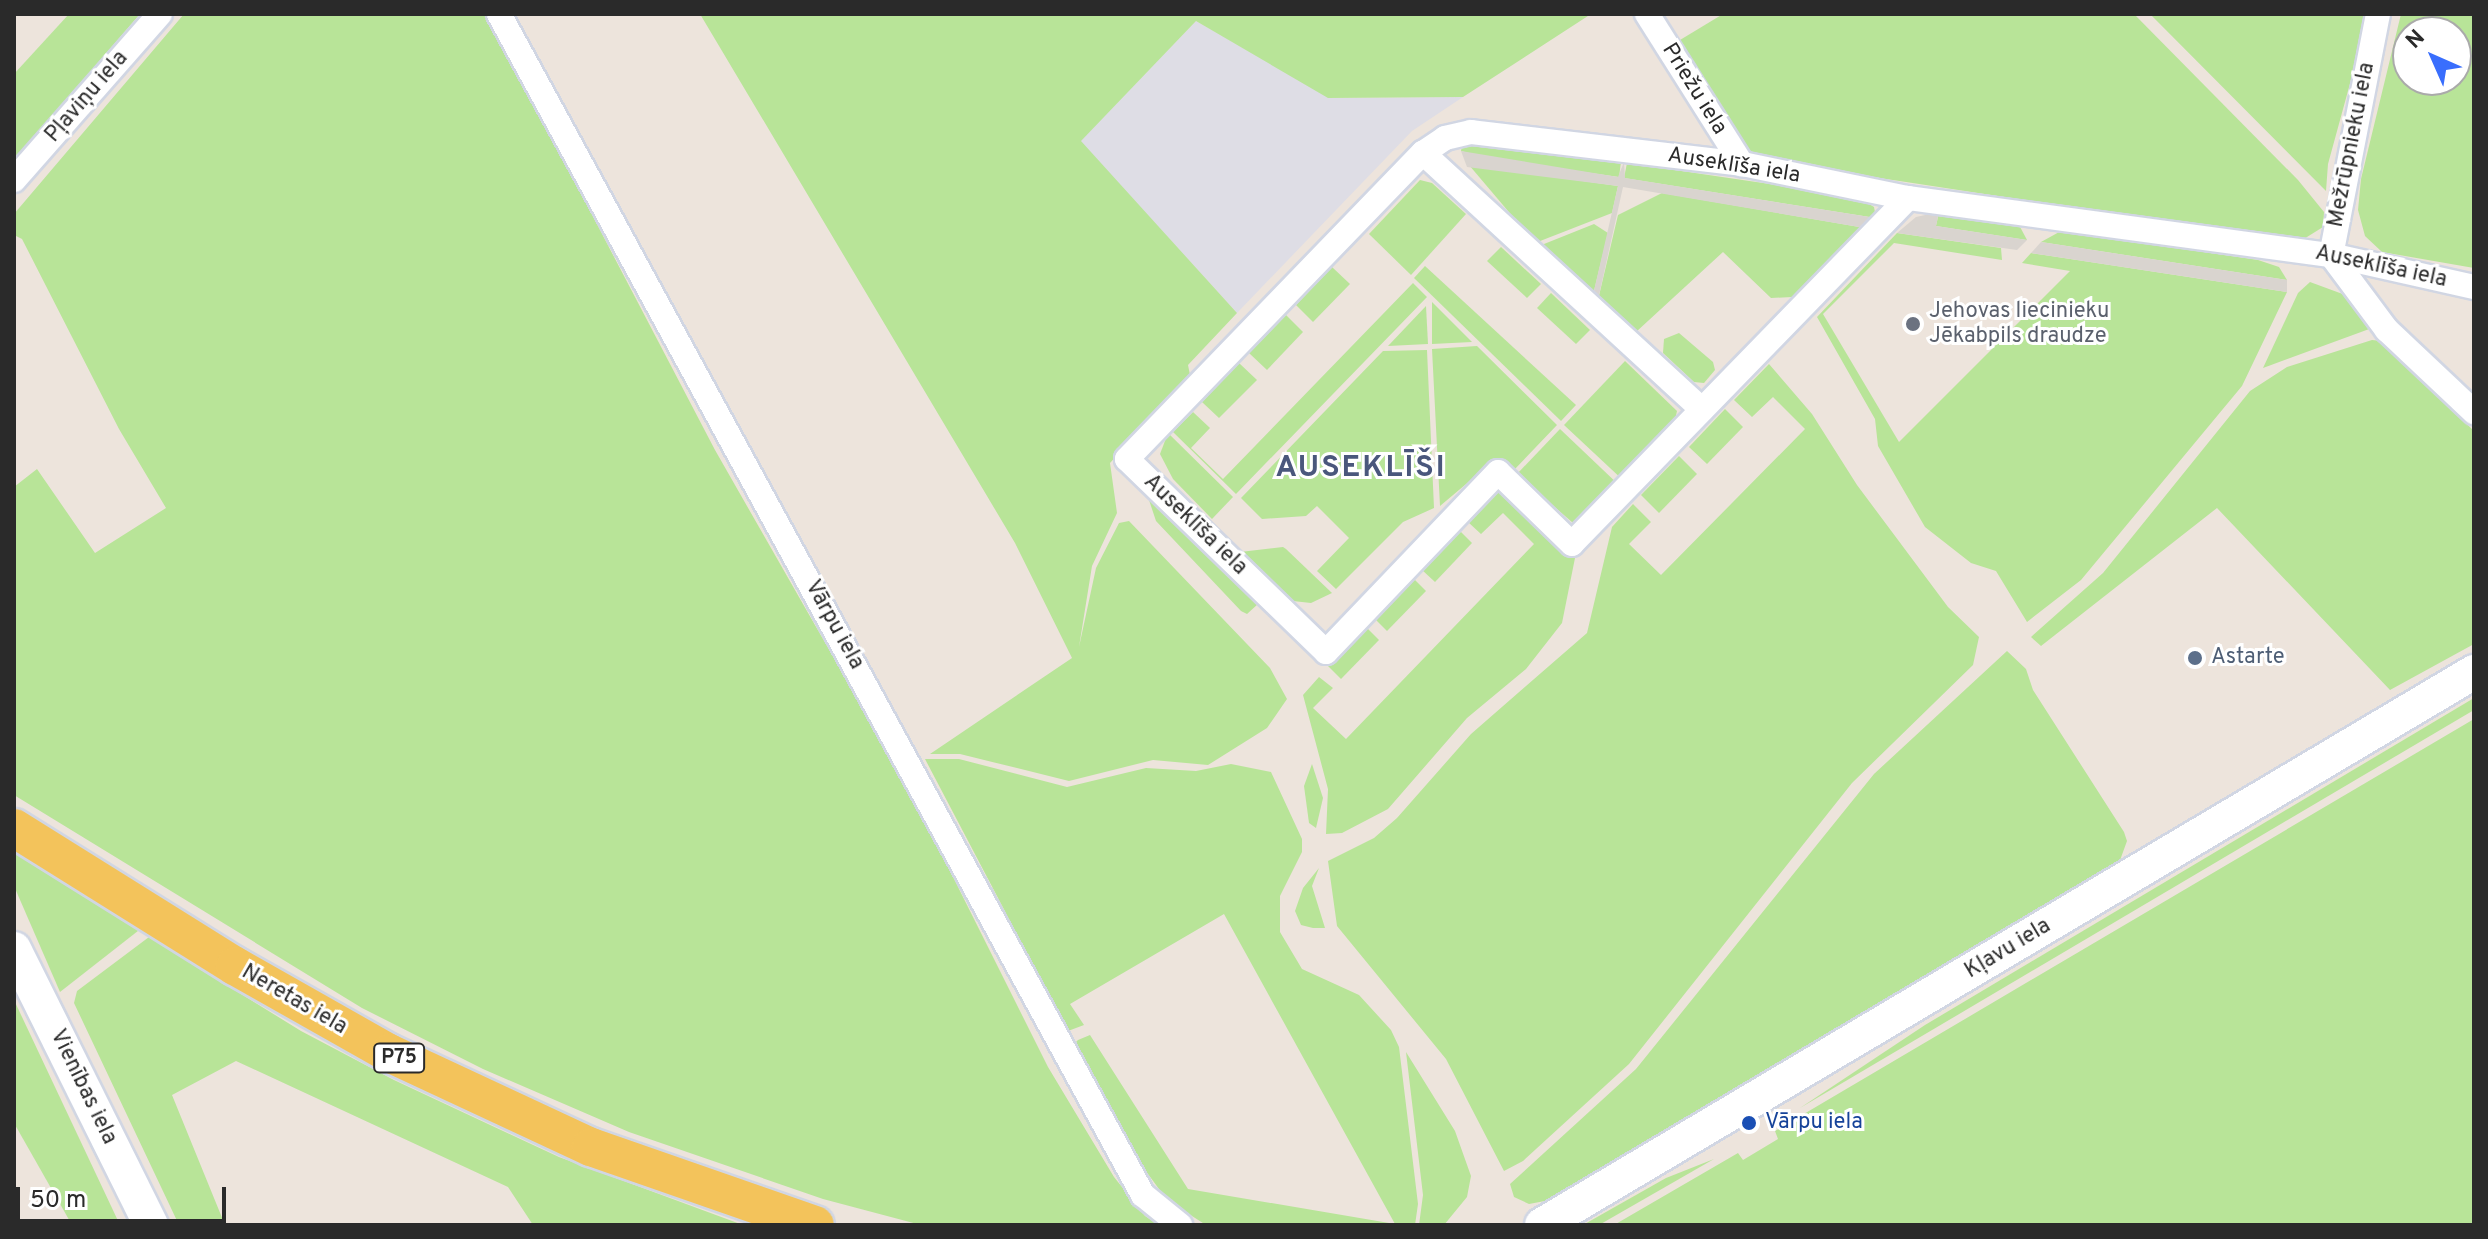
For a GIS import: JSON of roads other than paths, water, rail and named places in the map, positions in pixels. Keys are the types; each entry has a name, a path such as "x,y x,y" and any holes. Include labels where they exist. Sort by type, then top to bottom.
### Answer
{"main road":[{"name":"Neretas iela","path":"14,828 235,966 389,1053 591,1147 815,1225"}],"street":[{"name":"Pļaviņu iela","path":"14,180 160,14"},
{"name":"Vārpu iela","path":"499,14 1143,1195 1180,1225"},
{"name":"Priežu iela","path":"1647,14 1742,164"},
{"name":"Mežrūpnieku iela","path":"2378,14 2331,255 2387,330 2474,412"},
{"name":"Auseklīša iela","path":"1908,198 1572,544 1498,472 1326,652 1127,459 1423,153 1447,137 1471,132 1742,164 1908,198 2331,255 2474,287"},
{"path":"1423,153 1702,410"},
{"name":"Kļavu iela","path":"1542,1225 2474,672"},
{"name":"Vienības iela","path":"14,949 151,1225"}],"place":[{"name":"Jehovas liecinieku Jēkabpils draudze","path":"1913,324"},
{"name":"Astarte","path":"2195,658"},
{"name":"Vārpu iela","path":"1749,1123"}],"district":[{"name":"AUSEKLĪŠI","path":"1361,469"}]}
